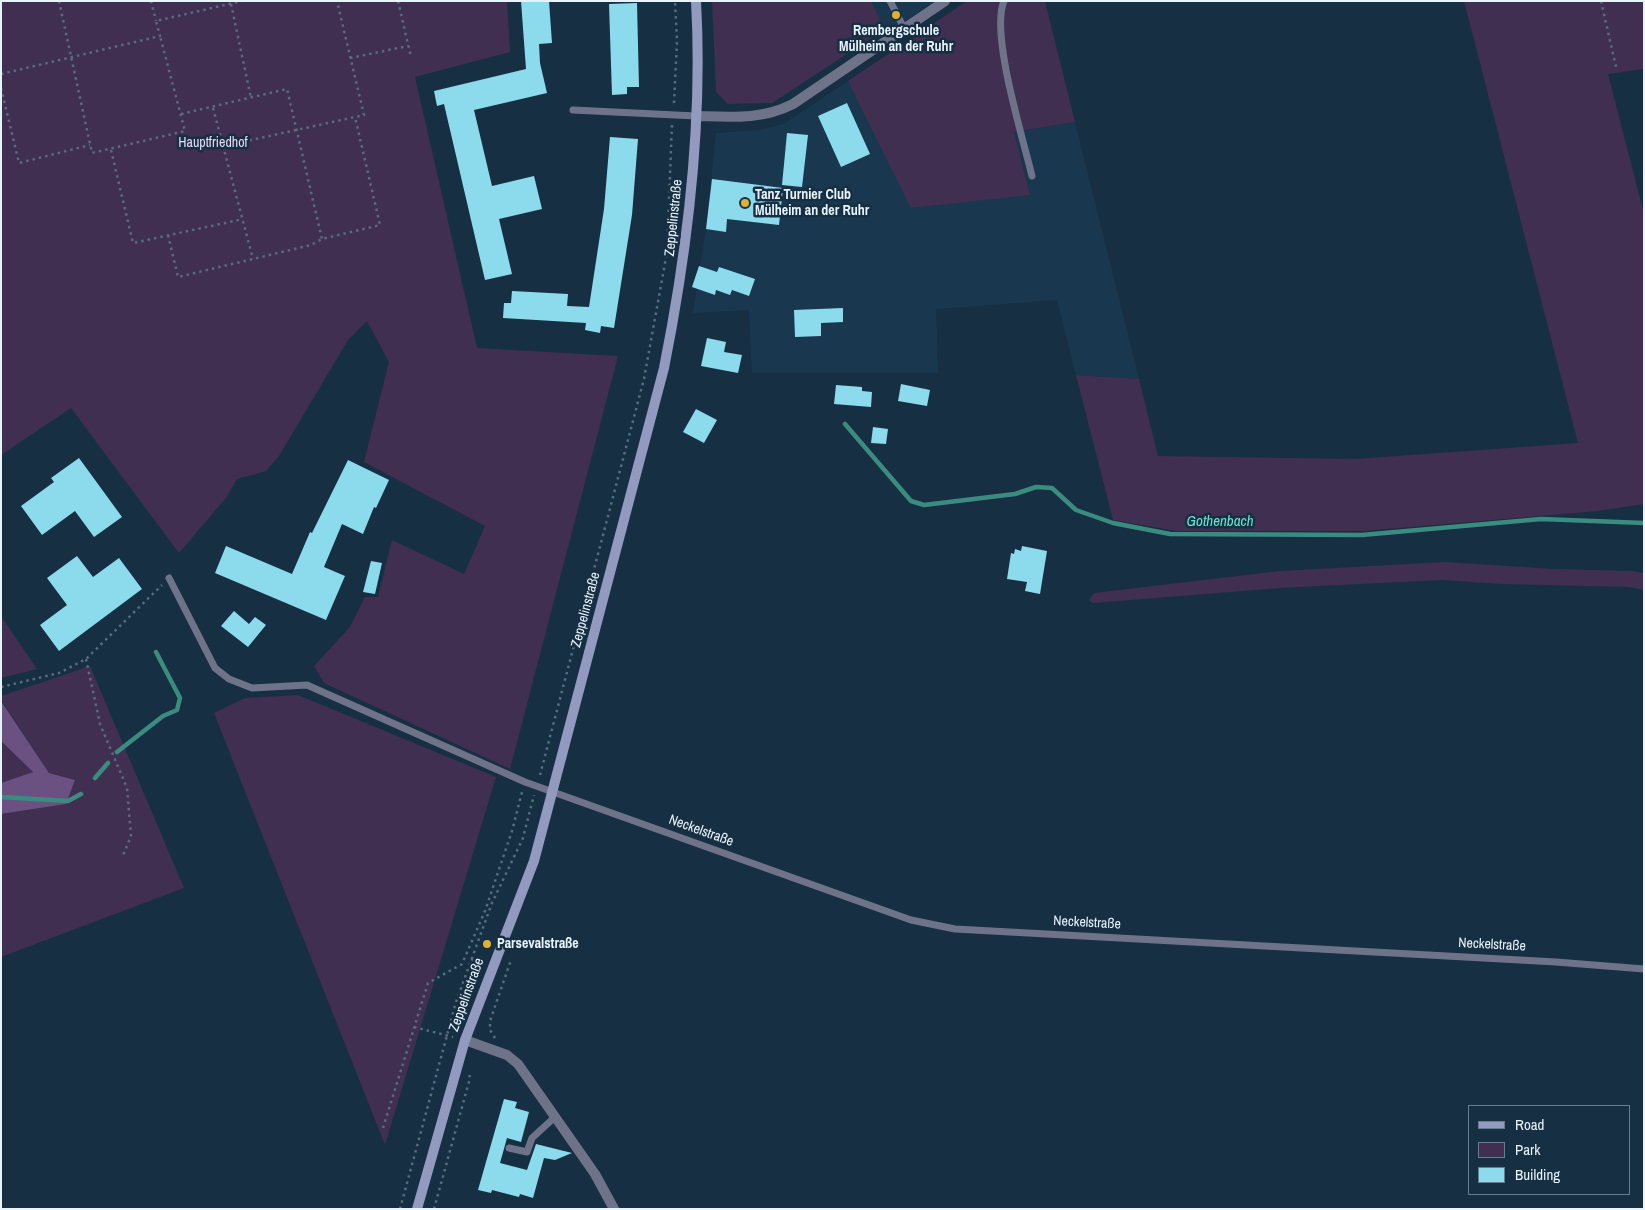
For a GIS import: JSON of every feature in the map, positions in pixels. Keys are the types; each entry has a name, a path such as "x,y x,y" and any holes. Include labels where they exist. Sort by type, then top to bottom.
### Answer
{"main road":[{"name":"Zeppelinstraße","path":"417,1209 465,1040 534,861 664,368 680,288 690,206 696,116 696,1"}],"street":[{"path":"696,116 752,118 777,112 794,104 945,1"},
{"path":"465,1040 498,1053 518,1064 595,1174 614,1209"}],"lane":[{"path":"890,1 904,28"},
{"path":"1004,1 1000,18 1002,52 1032,176"},
{"path":"573,110 696,116"},
{"name":"Neckelstraße","path":"169,578 215,668 229,680 252,688 308,685 525,782 552,790 911,920 955,929 1556,962 1644,969"},
{"path":"509,1148 527,1152 532,1138 555,1117"}],"path":[{"path":"59,1 92,154 185,132 151,1"},
{"path":"156,21 242,1"},
{"path":"224,146 364,115 337,1"},
{"path":"398,1 411,57"},
{"path":"400,1209 456,1002 492,903 523,838 644,379 667,252 677,41 675,1"},
{"path":"1601,1 1616,67"},
{"path":"231,4 252,98"},
{"path":"1,74 160,36"},
{"path":"350,58 408,46"},
{"path":"1,88 19,163 90,144"},
{"path":"181,114 213,108 287,89 322,239"},
{"path":"1,106 6,105"},
{"path":"213,108 253,259"},
{"path":"168,235 178,277 311,245 322,239 380,225 355,117"},
{"path":"111,150 133,243 243,219"},
{"path":"1,687 59,673 86,659 169,578"},
{"path":"86,659 100,724 127,788 131,836 122,858"},
{"path":"383,1128 428,983 462,964 485,911 512,831 525,782"},
{"path":"498,1053 501,1042 494,1038 490,1030 490,1021 507,972"},
{"path":"414,1027 465,1040"}],"shaded area":[{"name":"Rembergschule Mülheim an der Ruhr","path":"871,1 935,1 887,33"},
{"path":"848,81 912,208 1030,194 1014,132 1075,122 1139,379 1076,375 1057,300 936,309 938,373 752,373 749,310 693,313 706,229 716,133 759,130 784,124"},
{"path":"1,701 49,773 75,780 66,804 1,814 1,783 33,772 1,741"}],"green space":[{"name":"Hauptfriedhof","path":"1,1 507,1 510,52 415,77 477,348 618,356 510,769 324,683 314,666 350,627 365,597 378,597 392,540 464,574 485,526 364,462 389,362 367,321 348,340 279,456 266,471 237,479 226,498 179,553 71,408 1,455"},
{"path":"712,1 871,1 885,29 772,103 728,104 716,92"},
{"path":"967,1 1045,1 1075,122 1014,132 1030,195 911,208 848,81"},
{"path":"1464,1 1644,1 1644,69 1608,74 1644,214 1644,504 1598,511 1364,531 1177,531 1113,520 1076,375 1139,379 1158,456 1355,459 1578,443"},
{"path":"1445,562 1554,569 1632,571 1644,573 1644,590 1629,587 1501,584 1442,580 1280,588 1093,603 1089,600 1094,593 1280,571"},
{"path":"1,616 37,669 1,678"},
{"path":"90,666 184,888 1,957 1,814 66,804 75,780 49,773 1,700 1,696"},
{"path":"298,695 496,777 385,1145 214,713 245,698"},
{"path":"1,741 33,772 1,783"}],"building":[{"path":"521,1 549,1 552,43 539,44 540,63 547,93 474,110 492,186 534,176 542,209 499,219 512,274 485,280 444,104 437,106 434,91 526,69"},
{"path":"637,3 639,87 627,87 627,94 612,95 609,4"},
{"path":"847,103 870,154 841,167 818,116"},
{"path":"787,133 808,135 802,187 782,185"},
{"path":"610,137 638,139 632,215 614,328 601,326 600,333 585,330 586,323 503,318 504,303 511,303 512,291 568,294 567,306 589,307 604,209"},
{"name":"Tanz Turnier Club Mülheim an der Ruhr","path":"712,179 783,188 779,225 727,219 726,232 706,229"},
{"path":"699,266 717,272 719,267 755,279 749,296 732,290 730,295 716,290 715,295 692,287"},
{"path":"843,308 843,322 821,323 821,336 795,337 794,310"},
{"path":"707,338 726,342 724,352 742,355 738,373 701,366"},
{"path":"901,384 930,390 927,406 898,401"},
{"path":"836,385 862,387 862,391 872,392 871,407 834,404"},
{"path":"696,409 717,420 704,443 683,432"},
{"path":"873,427 888,429 886,444 871,443"},
{"path":"79,458 122,517 94,537 75,511 42,535 21,506 54,482 51,478"},
{"path":"348,460 389,480 376,508 374,507 363,534 342,524 324,567 345,576 326,620 215,573 226,546 292,574 310,532 312,533"},
{"path":"1022,546 1047,551 1040,594 1025,591 1027,582 1007,579 1011,553 1014,554 1015,549 1021,551"},
{"path":"77,556 93,577 119,558 142,589 59,651 40,625 67,605 47,578"},
{"path":"371,561 382,563 375,594 363,592"},
{"path":"234,611 249,624 255,617 266,625 248,647 221,626"},
{"path":"504,1099 517,1102 515,1108 529,1112 521,1142 507,1138 500,1163 527,1170 536,1144 572,1153 555,1160 544,1158 533,1198 520,1194 519,1197 492,1190 491,1193 478,1190"}],"waterway":[{"name":"Gothenbach","path":"845,424 911,501 924,505 1015,494 1036,487 1052,488 1076,510 1113,523 1170,534 1362,535 1541,519 1644,523"},
{"path":"117,752 163,716 177,710 180,698 156,652"},
{"path":"95,778 108,763"},
{"path":"1,797 68,801 81,794"}],"place":[{"name":"Rembergschule Mülheim an der Ruhr","path":"896,15"},
{"name":"Tanz Turnier Club Mülheim an der Ruhr","path":"745,203"},
{"name":"Parsevalstraße","path":"487,944"}]}
